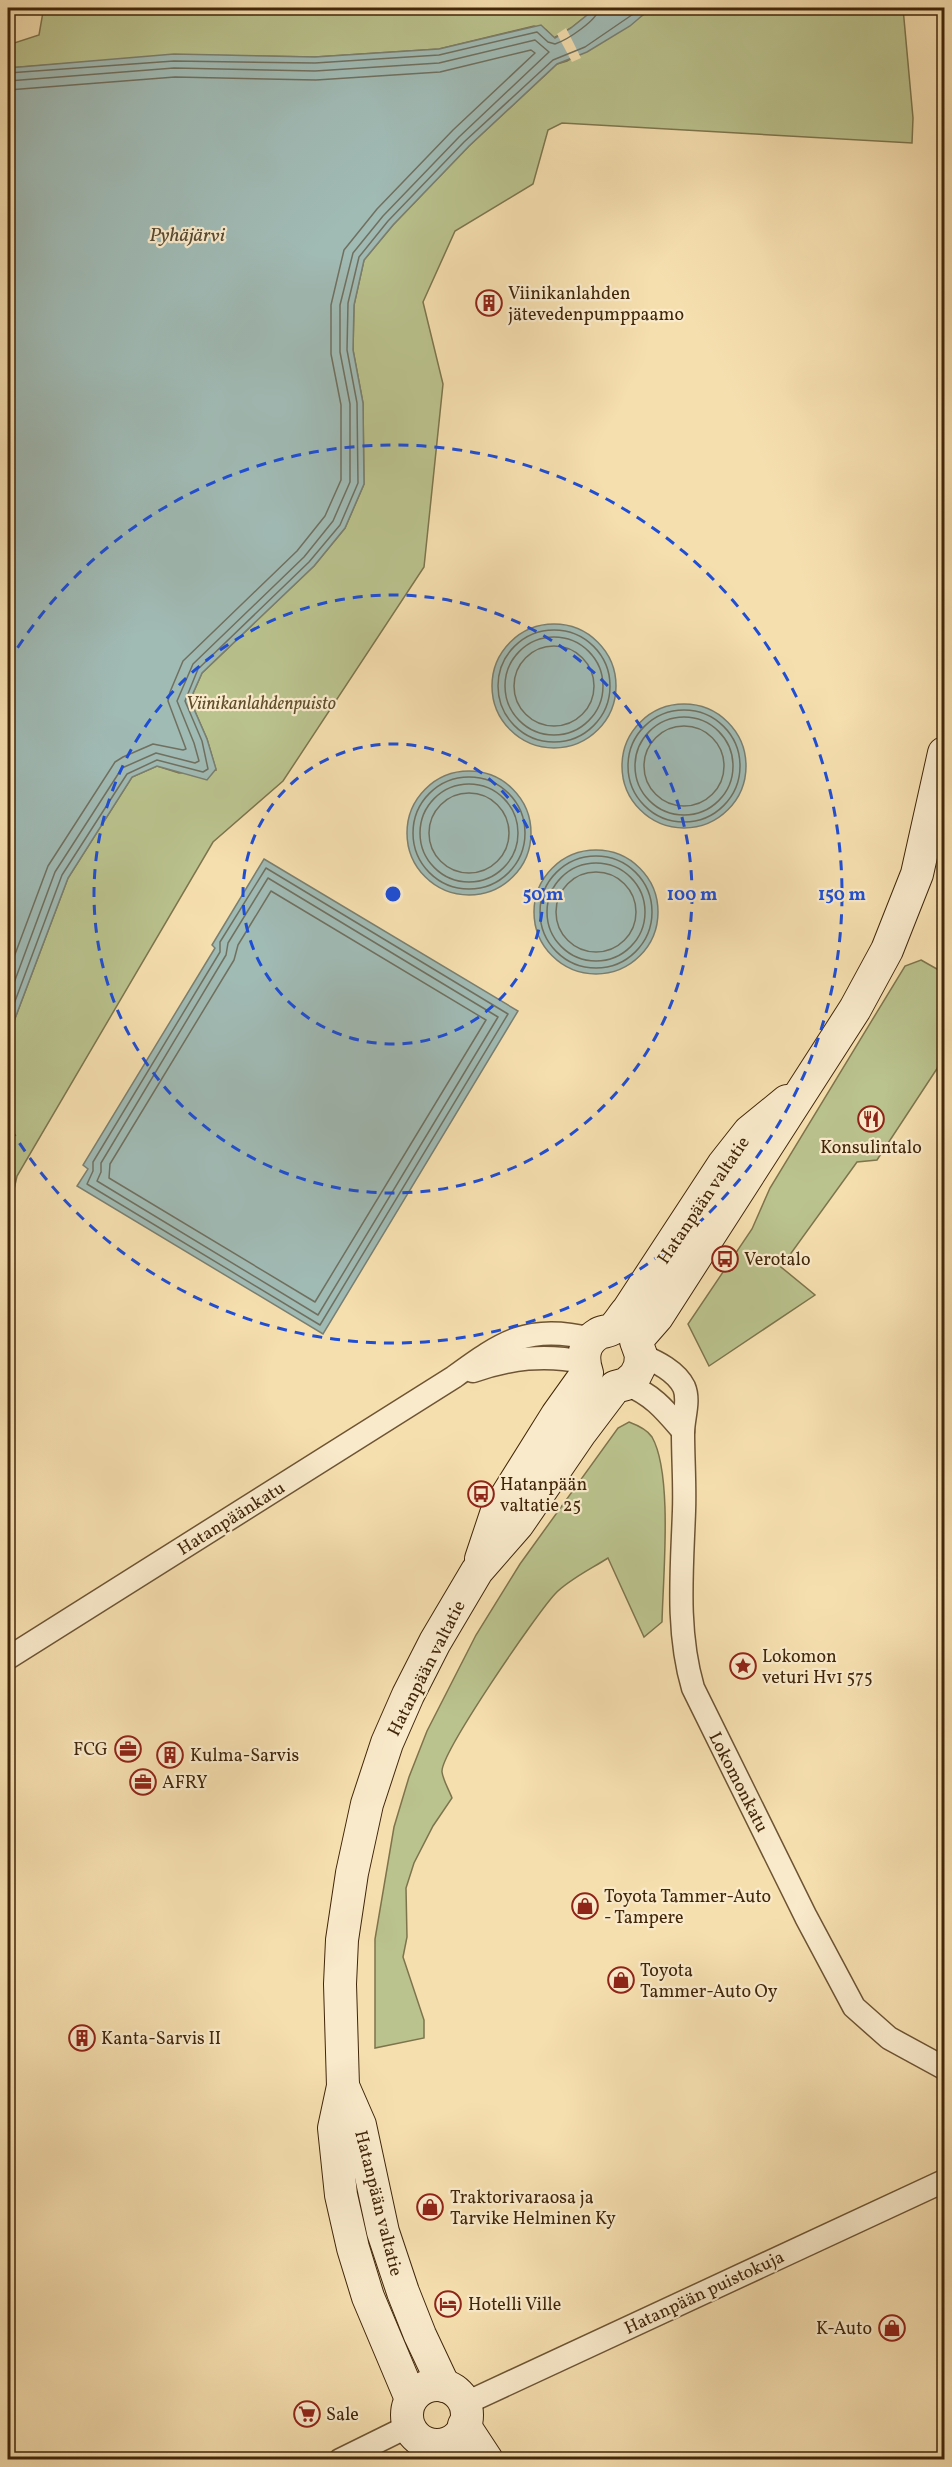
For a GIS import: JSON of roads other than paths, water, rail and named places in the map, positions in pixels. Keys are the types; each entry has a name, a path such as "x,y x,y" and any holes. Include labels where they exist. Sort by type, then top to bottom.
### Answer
{"main road":[{"name":"Hatanpään valtatie","path":"477,1571 497,1511 556,1415 608,1350 657,1317 855,1009 896,930 917,874 945,753"},
{"name":"Hatanpään valtatie","path":"410,2412 368,2297 341,2194 334,2128 343,2086 340,2025 342,1940 352,1873 367,1804 387,1743 435,1642 477,1571 518,1524 581,1432 620,1385 635,1376 640,1366 608,1350"},
{"name":"Hatanpään valtatie","path":"343,2086 360,2125 383,2232 403,2292 420,2335 487,2460"},
{"path":"426,2387 458,2405 455,2438 443,2452 420,2440 410,2412 426,2387"}],"street":[{"name":"Hatanpäänkatu","path":"8,1658 454,1377 502,1343 527,1335 560,1333 608,1350"},
{"path":"608,1350 594,1381 604,1386 620,1385 650,1395 659,1402 683,1431"},
{"name":"Lokomonkatu","path":"608,1350 665,1367 676,1376 685,1389 687,1405 683,1431 685,1495 681,1622 683,1649 693,1688 806,1917 854,2007 889,2038 945,2068"},
{"name":"Hatanpään puistokuja","path":"458,2405 945,2181"},
{"path":"340,2460 410,2412"}],"water":[{"name":"Pyhäjärvi","path":"596,8 651,8 630,26 587,52 557,64 469,146 393,225 364,260 354,305 353,350 363,403 364,484 345,528 314,566 202,673 190,700 207,739 216,769 207,780 157,766 132,777 68,878 8,1037 8,68 174,54 315,57 439,49 541,25 555,38"},
{"path":"554,624 578,628 598,642 612,662 616,686 612,710 598,730 578,744 554,748 530,744 510,730 496,710 492,686 496,662 510,642 530,628"},
{"path":"684,704 708,708 728,722 742,742 746,766 742,790 728,810 708,824 684,828 660,824 640,810 626,790 622,766 626,742 640,722 660,708"},
{"path":"469,771 493,775 513,789 527,809 531,833 527,857 513,877 493,891 469,895 445,891 425,877 411,857 407,833 411,809 425,789 445,775"},
{"path":"596,850 620,854 640,868 654,888 658,912 654,936 640,956 620,970 596,974 572,970 552,956 538,936 534,912 538,888 552,868 572,854"},
{"path":"264,859 518,1011 323,1334 77,1186 88,1169 83,1165 215,948 212,945"}],"place":[{"name":"Viinikanlahden jätevedenpumppaamo","path":"489,303"},
{"name":"Konsulintalo","path":"871,1119"},
{"name":"Verotalo","path":"725,1259"},
{"name":"Hatanpään valtatie 25","path":"481,1494"},
{"name":"Lokomon veturi Hv1 575","path":"743,1666"},
{"name":"FCG","path":"128,1749"},
{"name":"Kulma-Sarvis","path":"170,1755"},
{"name":"AFRY","path":"143,1782"},
{"name":"Toyota Tammer-Auto - Tampere","path":"585,1906"},
{"name":"Toyota Tammer-Auto Oy","path":"621,1980"},
{"name":"Kanta-Sarvis II","path":"82,2038"},
{"name":"Traktorivaraosa ja Tarvike Helminen Ky","path":"430,2207"},
{"name":"Hotelli Ville","path":"448,2304"},
{"name":"K-Auto","path":"892,2328"},
{"name":"Sale","path":"307,2414"}],"park label":[{"name":"Viinikanlahdenpuisto","path":"261,703"}]}
